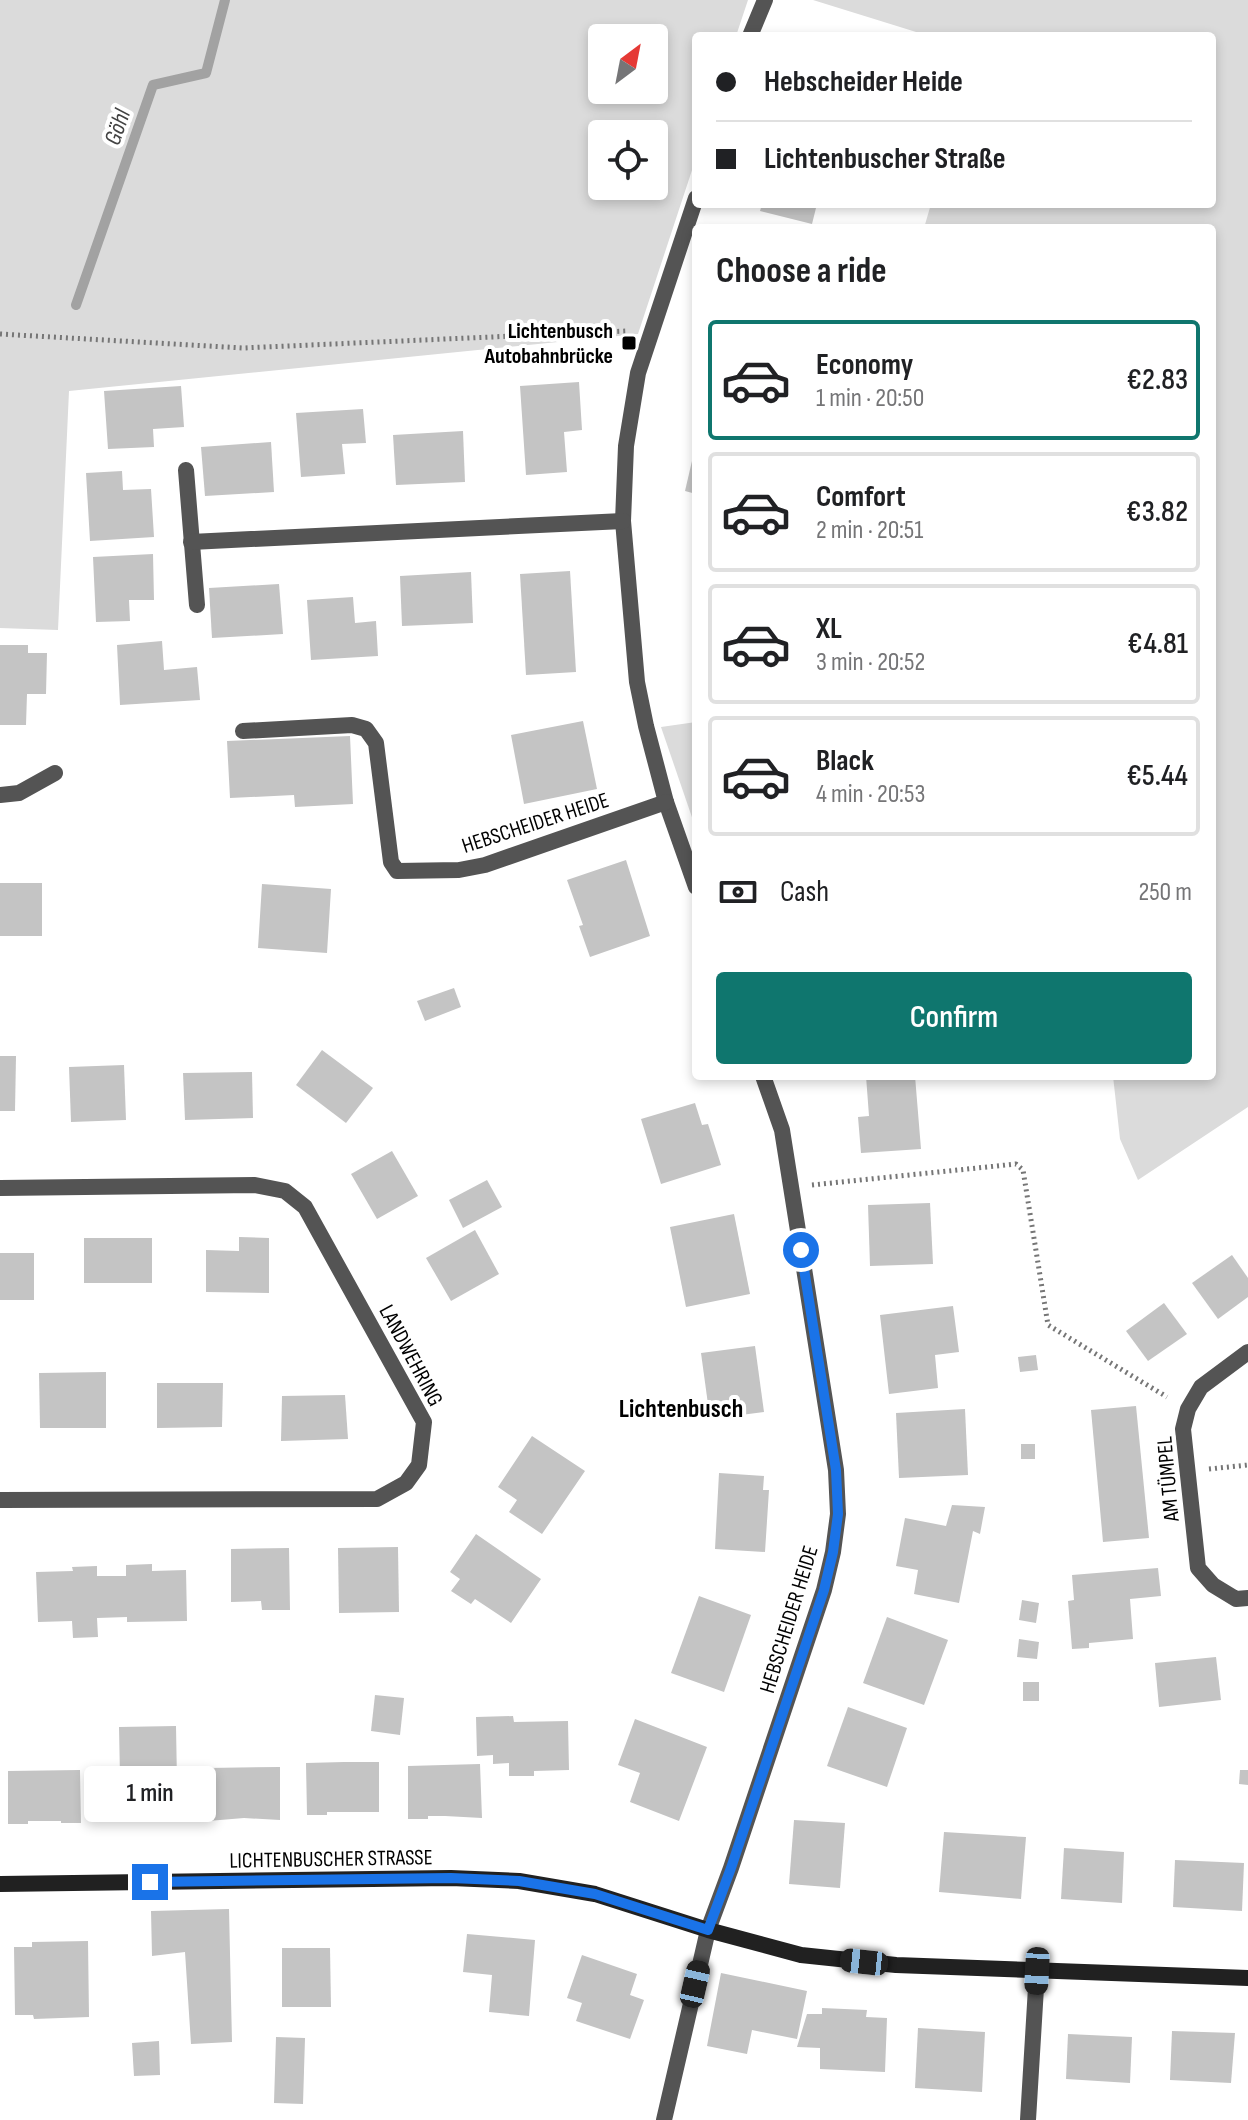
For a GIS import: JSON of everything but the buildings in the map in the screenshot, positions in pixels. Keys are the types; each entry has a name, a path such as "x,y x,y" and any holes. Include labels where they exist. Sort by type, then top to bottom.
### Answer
{"street":[{"path":"752,32 765,0"},
{"path":"692,876 666,802 637,682 623,521 626,446 638,373 693,208"},
{"path":"186,470 197,605"},
{"path":"191,542 623,521"},
{"name":"HEBSCHEIDER HEIDE","path":"243,731 352,725 366,729 376,743 391,862 397,871 459,870 485,865 666,802"},
{"path":"0,795 19,793 55,773"},
{"name":"HEBSCHEIDER HEIDE","path":"664,2120 708,1930 824,1590 838,1514 836,1470 792,1187 782,1130 764,1080"},
{"name":"LANDWEHRING","path":"0,1188 255,1185 285,1191 305,1207 424,1422 419,1465 406,1483 377,1499 0,1500"},
{"name":"AM TÜMPEL","path":"1248,1352 1201,1387 1188,1409 1183,1429 1198,1568 1213,1585 1236,1599 1248,1598"},
{"name":"LICHTENBUSCHER STRASSE","path":"0,1884 451,1878 519,1881 595,1894 708,1930 801,1955 896,1965 1248,1978"},
{"path":"1028,2120 1037,1971"}],"path":[{"path":"0,334 243,348 652,331"},
{"path":"792,1187 1016,1164 1023,1170 1048,1325 1188,1409"},
{"path":"1187,1471 1248,1465"}],"shaded area":[{"path":"0,0 748,0 737,32 692,32 692,170 638,334 69,391 58,630 0,628"},
{"path":"813,0 1248,0 1248,1107 1138,1180 1120,1139 1113,1080 1216,1080 1216,224 925,224 930,208 1216,208 1216,32 916,32"},
{"path":"692,723 692,817 661,727"}],"waterway":[{"name":"Göhl","path":"76,305 153,85 206,73 225,0"}],"place":[{"name":"Lichtenbusch Autobahnbrücke","path":"629,343"}],"district":[{"name":"Lichtenbusch","path":"681,1408"}],"route":[{"path":"150,1882 451,1878 519,1881 595,1894 708,1930 824,1590 833,1552 838,1514 836,1470 801,1250"}]}
